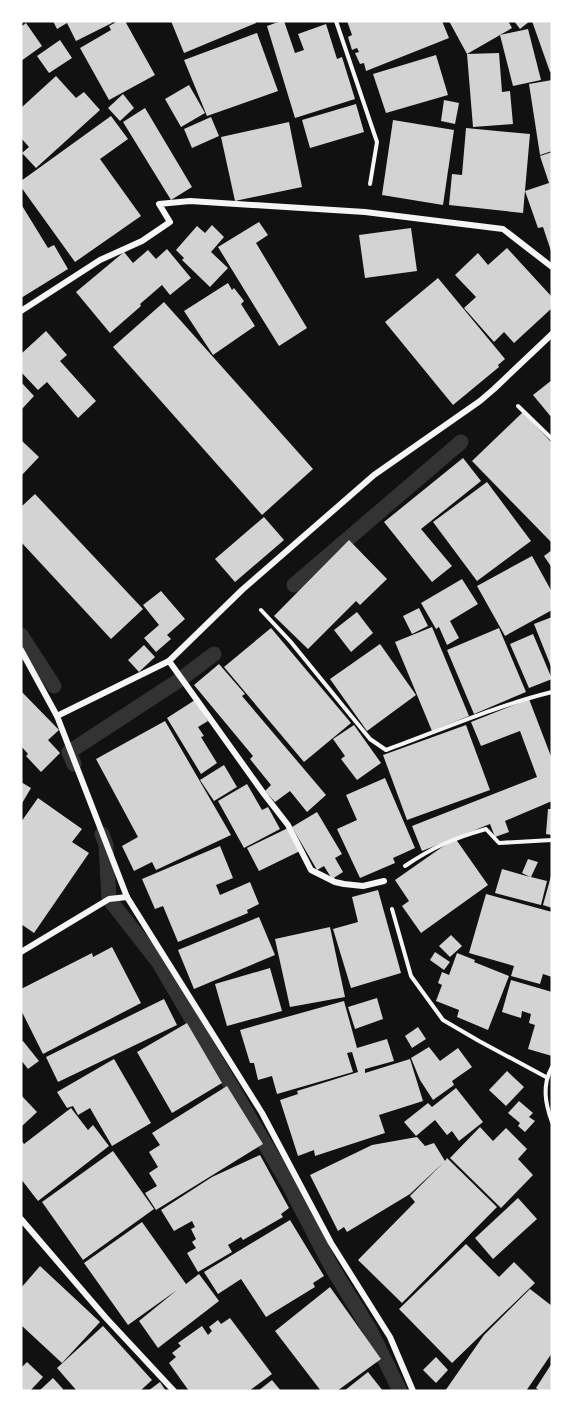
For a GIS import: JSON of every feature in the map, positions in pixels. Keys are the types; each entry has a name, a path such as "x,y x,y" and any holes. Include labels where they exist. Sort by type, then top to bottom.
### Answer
{"street":[{"path":"21,311 100,260 142,241 171,222 159,204 190,201 365,212 503,229 552,267"},
{"path":"57,716 170,661 242,590 374,476 480,401 552,334"},
{"path":"21,650 57,716 127,897 262,1113 331,1243 390,1337 413,1391"},
{"path":"170,661 288,825 311,870 335,882 345,884 363,886 384,881"},
{"path":"21,952 109,899 127,897"},
{"path":"21,1220 106,1318 174,1391"}],"path":[{"path":"336,21 377,142 365,212"},
{"path":"494,389 512,400 552,439"},
{"path":"242,590 290,641 370,739 386,750 438,732 495,708 552,692"},
{"path":"546,1077 442,1020 411,976 384,881 393,877 405,865 432,848 486,829 499,843 552,840"},
{"path":"552,1067 546,1077 546,1105 552,1122"}],"building":[{"path":"53,21 111,21 112,23 76,41 67,23 57,29"},
{"path":"118,21 125,21 155,75 109,100 80,48 111,30 109,26"},
{"path":"171,21 256,21 256,23 184,53"},
{"path":"284,21 295,53 304,50 298,34 326,24 337,59 342,57 355,99 295,118 267,26"},
{"path":"347,21 442,21 449,38 366,71 364,63 360,64 355,53 359,52 357,48 352,50 348,37 352,35"},
{"path":"449,21 508,21 512,28 467,54"},
{"path":"514,21 530,21 520,29"},
{"path":"532,21 552,21 552,71 550,72"},
{"path":"26,23 42,46 21,61 21,27"},
{"path":"528,29 541,80 513,86 500,35"},
{"path":"257,33 278,91 207,116 184,60"},
{"path":"60,40 72,58 49,73 37,56"},
{"path":"499,53 502,92 510,91 513,124 473,127 467,54"},
{"path":"436,55 448,95 386,113 373,74"},
{"path":"56,76 76,98 84,92 100,110 36,168 22,153 29,147 21,138 21,108"},
{"path":"552,80 552,151 540,155 529,84"},
{"path":"189,85 205,113 181,127 165,99"},
{"path":"123,94 134,108 120,121 108,108"},
{"path":"444,100 459,103 455,124 441,121"},
{"path":"356,104 364,132 310,148 302,120"},
{"path":"145,108 192,187 171,200 123,122"},
{"path":"111,116 128,139 100,159 141,216 75,262 21,187 21,181"},
{"path":"211,117 219,136 192,148 184,129"},
{"path":"393,120 454,130 443,205 382,195"},
{"path":"289,122 302,187 235,201 221,137"},
{"path":"466,128 530,134 523,213 449,205 452,174 462,175"},
{"path":"552,152 552,254 543,227 538,228 525,191 549,183 540,156"},
{"path":"21,204 48,248 54,245 68,269 21,298"},
{"path":"259,222 268,235 256,243 307,328 279,346 218,247"},
{"path":"212,225 224,237 211,252 228,268 210,287 182,260 184,258 176,250 197,226 205,233"},
{"path":"411,228 417,271 365,278 359,235"},
{"path":"507,248 552,297 552,308 514,343 504,332 494,342 464,308 476,297 455,275 478,253 488,265"},
{"path":"167,249 191,278 170,295 162,285 110,333 76,292 124,252 133,263 148,250 156,259"},
{"path":"438,278 505,359 498,365 499,367 453,405 385,322"},
{"path":"228,283 244,301 241,304 255,326 213,355 184,311"},
{"path":"164,302 313,469 262,515 113,347"},
{"path":"46,331 67,355 60,361 96,401 78,418 47,382 38,390 21,372 21,354"},
{"path":"552,380 552,418 533,395"},
{"path":"21,382 34,396 21,410"},
{"path":"523,412 552,443 552,543 472,461"},
{"path":"21,440 39,457 21,476"},
{"path":"463,458 481,481 421,529 452,566 432,582 384,522"},
{"path":"487,482 531,541 477,581 433,522"},
{"path":"35,494 143,609 111,639 21,542 21,507"},
{"path":"264,517 284,540 235,582 215,559"},
{"path":"349,540 387,579 360,605 356,601 308,649 274,616"},
{"path":"552,550 552,568 544,556"},
{"path":"532,556 552,592 552,610 505,636 477,586"},
{"path":"462,579 478,604 450,621 459,638 447,645 439,627 436,629 421,603"},
{"path":"161,591 185,619 167,635 171,639 156,652 144,638 159,625 143,605"},
{"path":"419,608 428,626 412,634 403,616"},
{"path":"357,612 373,633 351,652 334,630"},
{"path":"552,617 552,669 534,624"},
{"path":"432,627 469,716 432,731 395,642"},
{"path":"271,628 351,723 304,762 224,667"},
{"path":"499,628 526,692 474,714 447,650"},
{"path":"533,634 552,679 529,688 510,644"},
{"path":"380,644 416,695 367,731 330,679"},
{"path":"144,645 155,657 139,672 128,660"},
{"path":"219,664 245,694 242,696 326,795 307,812 290,791 275,802 265,791 271,785 250,759 253,756 194,685"},
{"path":"21,691 59,730 48,740 60,753 41,772 26,756 28,754 21,746"},
{"path":"529,699 552,759 552,801 505,821 509,832 495,837 490,824 422,851 412,826 537,777 520,731 481,746 471,722"},
{"path":"195,700 208,721 198,727 204,736 201,737 217,763 201,774 167,718"},
{"path":"165,721 231,835 156,870 152,862 134,871 122,846 138,837 96,759"},
{"path":"354,725 381,763 357,780 341,759 345,756 333,739"},
{"path":"466,725 490,790 407,820 383,755"},
{"path":"224,765 237,787 214,801 200,780"},
{"path":"385,778 415,848 393,858 395,863 360,878 337,829 357,820 346,795"},
{"path":"21,782 31,788 21,805"},
{"path":"247,784 262,810 268,807 280,829 244,848 218,801"},
{"path":"38,798 82,829 72,842 89,853 34,933 21,924 21,822"},
{"path":"548,809 552,809 552,835 546,834"},
{"path":"317,812 342,854 335,858 343,872 332,879 324,866 317,870 292,827"},
{"path":"288,828 300,851 259,871 247,848"},
{"path":"455,838 488,885 421,933 402,906 409,901 395,880"},
{"path":"220,846 233,878 216,885 220,895 250,882 259,904 247,910 248,913 178,942 163,906 155,909 142,879"},
{"path":"528,859 538,862 531,877 547,881 541,905 495,893 502,869 530,877 522,873"},
{"path":"552,876 552,908 543,905"},
{"path":"378,890 401,973 351,988 333,929 358,922 352,897"},
{"path":"486,894 552,912 552,977 543,974 540,984 511,976 514,966 469,953"},
{"path":"259,917 275,955 194,989 178,950"},
{"path":"330,927 345,997 290,1007 275,939"},
{"path":"451,935 462,946 450,957 439,946"},
{"path":"112,947 141,1003 43,1054 21,1010 21,989 92,953 93,957"},
{"path":"435,952 450,962 444,970 430,960"},
{"path":"457,953 509,976 488,1030 457,1017 459,1010 436,1001 442,985 438,983 442,972 449,975"},
{"path":"270,968 282,1011 227,1026 215,984"},
{"path":"511,980 552,992 552,1056 528,1049 535,1025 529,1023 531,1014 522,1011 521,1018 502,1012"},
{"path":"377,998 383,1019 355,1029 348,1007"},
{"path":"164,999 177,1025 58,1082 46,1057"},
{"path":"344,1001 357,1048 387,1039 394,1061 365,1069 365,1073 410,1059 423,1101 379,1115 385,1133 315,1156 314,1150 298,1156 280,1100 298,1094 297,1091 358,1072 352,1052 347,1053 353,1072 277,1094 272,1076 258,1080 254,1063 250,1063 240,1030"},
{"path":"187,1023 222,1083 172,1113 137,1052"},
{"path":"418,1027 426,1039 412,1048 405,1036"},
{"path":"23,1041 39,1061 28,1069 21,1060 21,1042"},
{"path":"429,1047 440,1061 458,1048 472,1067 452,1081 454,1085 433,1100 420,1080 411,1058"},
{"path":"114,1059 151,1123 112,1146 90,1108 78,1115 73,1106 67,1108 57,1092"},
{"path":"507,1071 524,1087 506,1106 489,1090"},
{"path":"227,1086 263,1144 156,1210 145,1193 157,1186 149,1173 158,1167 149,1152 160,1145 152,1133"},
{"path":"456,1088 483,1122 459,1141 452,1131 447,1135 435,1120 416,1136 404,1122 428,1103 432,1107"},
{"path":"21,1095 37,1112 21,1127"},
{"path":"519,1101 533,1113 529,1117 535,1121 525,1132 518,1126 520,1123 508,1113"},
{"path":"71,1108 88,1130 93,1125 109,1146 38,1201 21,1179 21,1140 24,1144"},
{"path":"480,1127 493,1141 506,1128 527,1149 518,1159 533,1175 501,1208 450,1158"},
{"path":"417,1137 425,1146 434,1143 445,1161 447,1158 497,1207 402,1303 358,1260 415,1202 410,1196 444,1162 410,1194 347,1232 344,1227 338,1231 310,1175 372,1145"},
{"path":"113,1151 154,1209 83,1260 42,1202"},
{"path":"260,1155 289,1208 281,1214 283,1217 243,1240 241,1237 228,1245 232,1252 198,1272 187,1253 196,1248 192,1242 196,1239 191,1229 195,1227 192,1221 174,1231 161,1210 212,1177"},
{"path":"518,1198 537,1219 493,1259 475,1238"},
{"path":"290,1220 324,1276 313,1283 315,1287 266,1317 241,1279 218,1294 204,1272"},
{"path":"142,1222 186,1284 199,1274 219,1301 158,1348 139,1321 177,1290 128,1325 84,1263"},
{"path":"466,1244 499,1277 514,1262 535,1283 452,1363 399,1309"},
{"path":"40,1266 100,1322 62,1363 21,1325 21,1288"},
{"path":"330,1287 381,1359 337,1391 321,1391 275,1331"},
{"path":"530,1289 552,1306 552,1353 526,1391 445,1391 484,1335"},
{"path":"230,1318 272,1374 249,1391 189,1391 169,1363 176,1357 172,1353 181,1346 178,1343 202,1326 208,1335 212,1331 209,1327 218,1320 221,1324"},
{"path":"103,1326 152,1380 140,1391 77,1391 57,1368"},
{"path":"436,1357 448,1370 436,1383 423,1370"},
{"path":"27,1362 43,1377 30,1391 21,1391 21,1368"},
{"path":"552,1363 552,1391 540,1391 536,1388"},
{"path":"368,1372 383,1391 344,1391"},
{"path":"53,1378 63,1389 62,1391 39,1391"},
{"path":"272,1380 281,1391 258,1391"},
{"path":"160,1382 166,1391 148,1391"}],"waterway":[{"path":"294,585 461,442"},
{"path":"21,635 54,686"},
{"path":"74,764 69,752 181,679 214,654"},
{"path":"102,834 106,845 109,899 159,963 289,1185 331,1266 370,1330 400,1391"}]}
